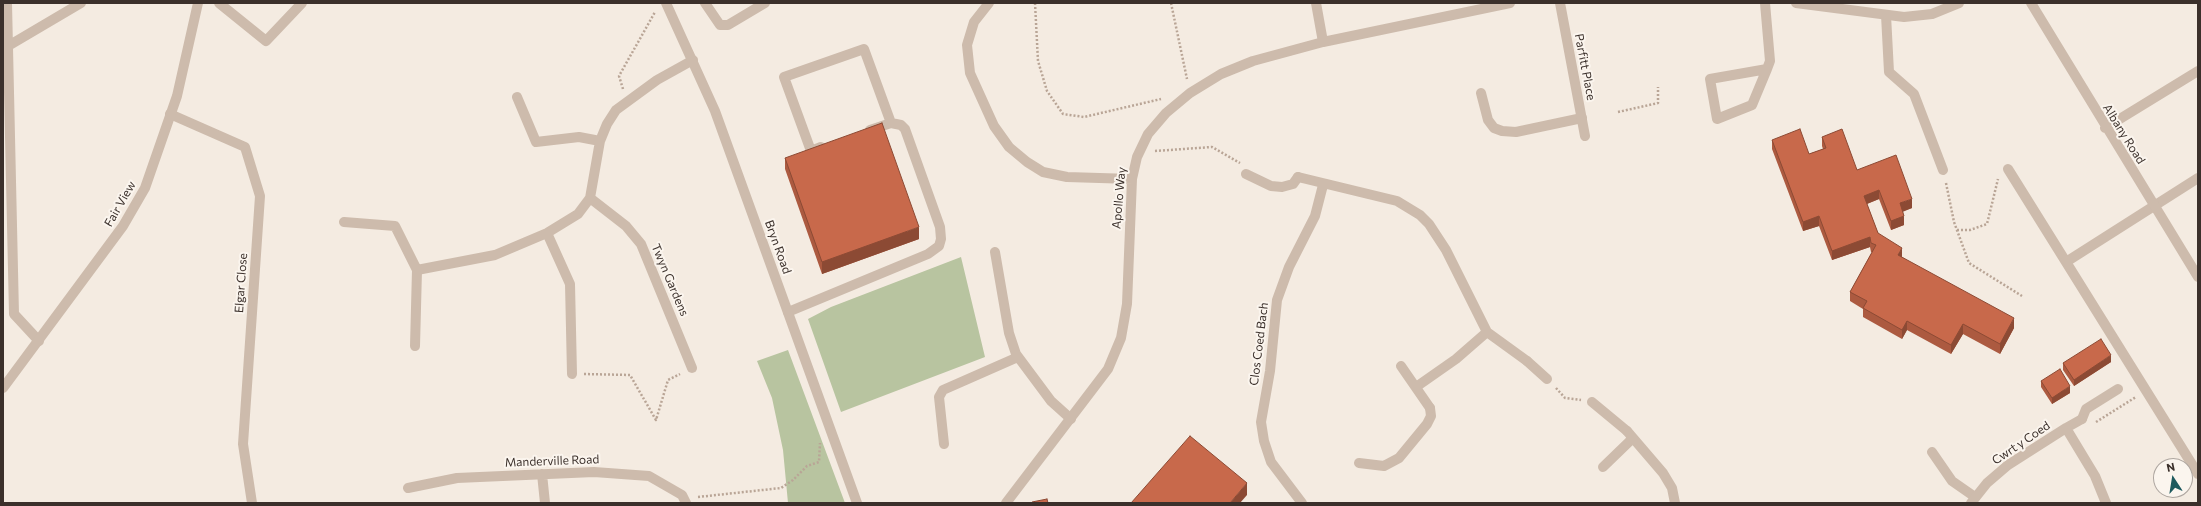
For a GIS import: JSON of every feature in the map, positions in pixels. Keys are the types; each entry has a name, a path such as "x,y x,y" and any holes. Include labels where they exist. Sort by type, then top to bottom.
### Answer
{"street":[{"path":"7,3 5,47 14,314 39,341"},
{"path":"5,47 81,3"},
{"name":"Fair View","path":"3,388 123,226 145,188 177,96 198,3"},
{"path":"219,3 266,41 302,3"},
{"name":"Bryn Road","path":"666,3 715,111 857,503"},
{"path":"705,3 720,25 728,24 765,3"},
{"path":"989,3 974,22 967,45 970,73 994,126 1009,147 1027,162 1043,172 1067,177 1132,179"},
{"path":"1316,3 1323,42"},
{"name":"Apollo Way","path":"1006,503 1108,369 1121,338 1127,304 1132,179 1139,153 1148,134 1161,118 1190,93 1221,74 1253,61 1323,42 1510,3"},
{"name":"Parfitt Place","path":"1560,3 1585,136"},
{"path":"1765,3 1770,61 1767,69 1752,105 1717,119 1710,79 1767,69"},
{"path":"1796,3 1904,17 1932,14 1958,3"},
{"name":"Albany Road","path":"2030,3 2105,128 2198,277"},
{"path":"1886,15 1889,72 1914,94 1943,170"},
{"path":"831,144 812,151 784,77 864,49 891,123"},
{"path":"417,270 494,255 547,233 578,214 590,198 600,141 610,119 627,102 656,80 693,60"},
{"path":"2105,128 2198,70"},
{"path":"1481,93 1488,120 1494,128 1502,131 1516,132 1582,118"},
{"path":"517,97 536,142 579,137 600,141"},
{"name":"Elgar Close","path":"170,114 245,147 260,196 243,444 252,503"},
{"path":"788,312 928,254 939,246 941,239 940,227 905,129 901,125 891,123 857,134"},
{"path":"2008,169 2198,474"},
{"path":"1249,176 1271,186 1282,187 1292,184 1298,177 1323,185 1396,201 1420,215 1429,224 1446,250 1487,332 1527,360 1548,379"},
{"path":"2066,262 2198,178"},
{"name":"Clos Coed Bach","path":"1302,503 1270,462 1264,441 1261,422 1270,371 1277,300 1289,267 1315,216 1323,185"},
{"name":"Twyn Gardens","path":"590,198 626,226 641,244 692,368"},
{"path":"344,222 395,226 417,270 415,346"},
{"path":"547,233 570,284 572,374"},
{"path":"995,252 1009,333 1018,357 1051,400 1071,419"},
{"path":"1416,387 1456,359 1487,332"},
{"path":"944,444 939,397 943,390 1018,357"},
{"path":"1359,463 1384,466 1399,458 1427,424 1431,416 1430,408 1401,366"},
{"name":"Cwrt y Coed","path":"1932,452 1952,481 1973,500 1986,483 2008,465 2082,419 2086,409 2118,389"},
{"path":"1592,402 1630,435 1663,473 1672,488 1675,503"},
{"name":"Cwrt y Coed","path":"2066,428 2095,476 2106,503"},
{"path":"1603,467 1630,435"},
{"name":"Manderville Road","path":"408,488 457,478 594,472 649,476 691,500"},
{"path":"542,474 545,503"}],"path":[{"path":"1035,3 1038,61 1047,91 1064,114 1084,117 1167,98"},
{"path":"1171,3 1190,93"},
{"path":"627,102 619,76 656,10"},
{"path":"1618,112 1658,103 1658,88"},
{"path":"1139,153 1212,148 1255,171 1249,176"},
{"path":"1957,230 1970,230 1987,224 1998,177 2008,169"},
{"path":"1943,170 1957,230 1969,263 2022,296"},
{"path":"572,374 630,375 656,420 668,380 692,368"},
{"path":"1548,379 1565,398 1592,402"},
{"path":"2094,423 2136,397"},
{"path":"691,500 781,488 793,480 807,466 819,462 820,441"}],"green space":[{"path":"961,257 985,357 841,412 808,319 831,307"},
{"path":"788,350 845,503 788,503 783,450 772,398 757,361"}],"building":[{"path":"882,123 919,227 822,262 785,158"},
{"path":"1800,129 1809,154 1826,148 1822,137 1842,129 1857,170 1896,155 1912,199 1900,203 1904,216 1891,221 1879,190 1864,196 1878,233 1902,248 1898,255 2014,318 2000,344 1963,324 1951,345 1907,321 1902,330 1863,308 1867,301 1850,292 1876,245 1871,243 1870,237 1832,251 1819,216 1803,222 1772,140"},
{"path":"2101,339 2111,355 2074,380 2063,363"},
{"path":"2060,369 2070,386 2052,398 2041,381"},
{"path":"1190,436 1247,483 1230,503 1131,503"},
{"path":"1047,499 1048,503 1032,502"}]}
